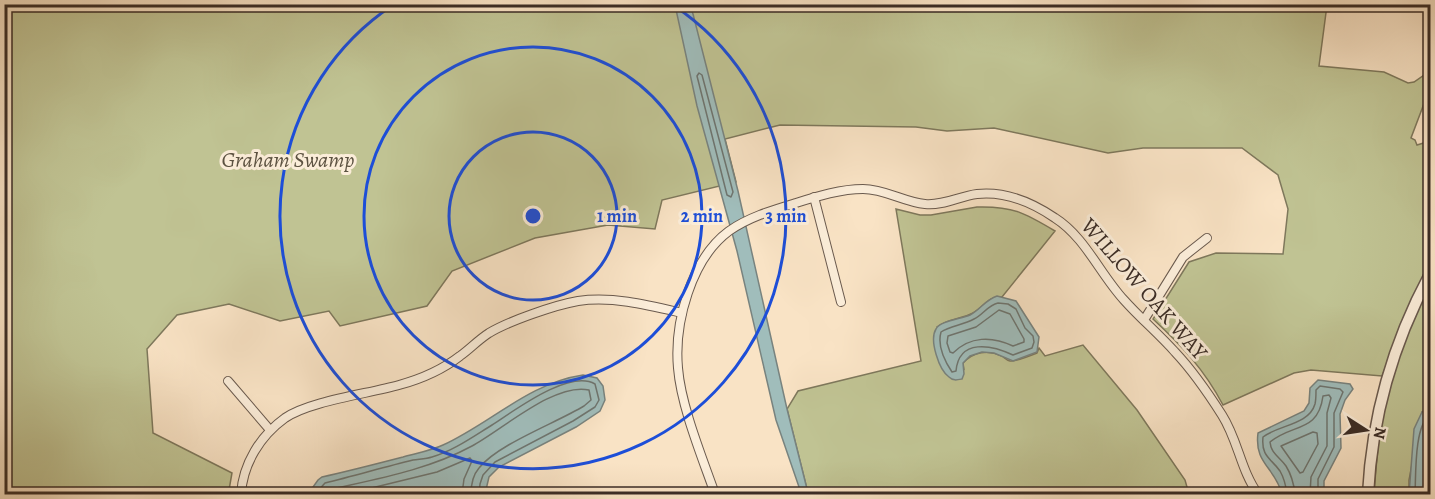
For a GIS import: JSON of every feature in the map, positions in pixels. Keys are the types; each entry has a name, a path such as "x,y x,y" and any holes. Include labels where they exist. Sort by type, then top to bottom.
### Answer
{"street":[{"name":"WILLOW OAK WAY","path":"715,495 695,436 678,369 677,346 687,294 705,258 728,232 750,218 814,197 865,189 926,204 942,203 978,194 1012,197 1046,212 1070,230 1081,241 1100,272 1124,300 1187,365 1222,415 1235,439 1249,480 1258,495"},
{"path":"814,197 841,302"},
{"path":"1144,320 1183,257 1207,238"},
{"path":"1368,495 1373,440 1386,380 1403,331 1431,274"},
{"path":"241,495 244,477 252,456 270,430 287,417 307,408 400,385 440,370 488,334 513,321 565,305 594,299 615,300 682,313"},
{"path":"228,381 270,430"}],"green space":[{"name":"Graham Swamp","path":"4,5 1327,5 1319,66 1384,72 1408,83 1414,82 1430,71 1430,103 1425,101 1411,138 1417,145 1430,141 1430,266 1408,309 1382,376 1311,370 1294,373 1223,405 1192,359 1153,319 1189,262 1216,253 1283,254 1288,209 1278,175 1242,148 1143,148 1108,153 994,128 947,131 916,127 780,125 725,139 736,182 662,200 655,229 608,225 535,238 452,271 427,306 340,326 329,311 280,321 229,304 177,315 147,349 153,433 232,473 229,490 182,494 5,494"},
{"path":"977,207 1010,209 1055,231 1002,297 993,298 977,311 937,327 964,370 963,363 971,356 981,353 997,354 1012,361 1037,353 1039,348 1045,356 1083,345 1137,410 1185,480 1189,494 810,494 787,409 798,391 921,361 896,209 920,215 931,215"},
{"path":"1430,283 1430,405 1422,412 1409,480 1409,494 1374,494 1378,446 1393,367 1414,313"}],"water":[{"path":"675,5 690,5 693,14 738,191 787,409 810,494 803,494 799,487 776,420 737,251 697,106"},
{"path":"997,296 1016,301 1039,337 1037,352 1013,361 994,353 982,352 970,356 963,363 962,379 952,379 945,373 936,354 934,334 936,329 946,322 970,315"},
{"path":"583,375 597,378 603,386 605,400 600,411 576,427 499,467 489,477 485,494 308,494 322,477 438,447 461,436 545,386"},
{"path":"1318,380 1350,384 1353,389 1345,400 1340,414 1341,448 1324,481 1324,494 1282,494 1275,477 1259,452 1258,433 1304,411 1309,403 1310,388"},
{"path":"1430,408 1430,494 1409,494 1414,429 1422,412"}]}
